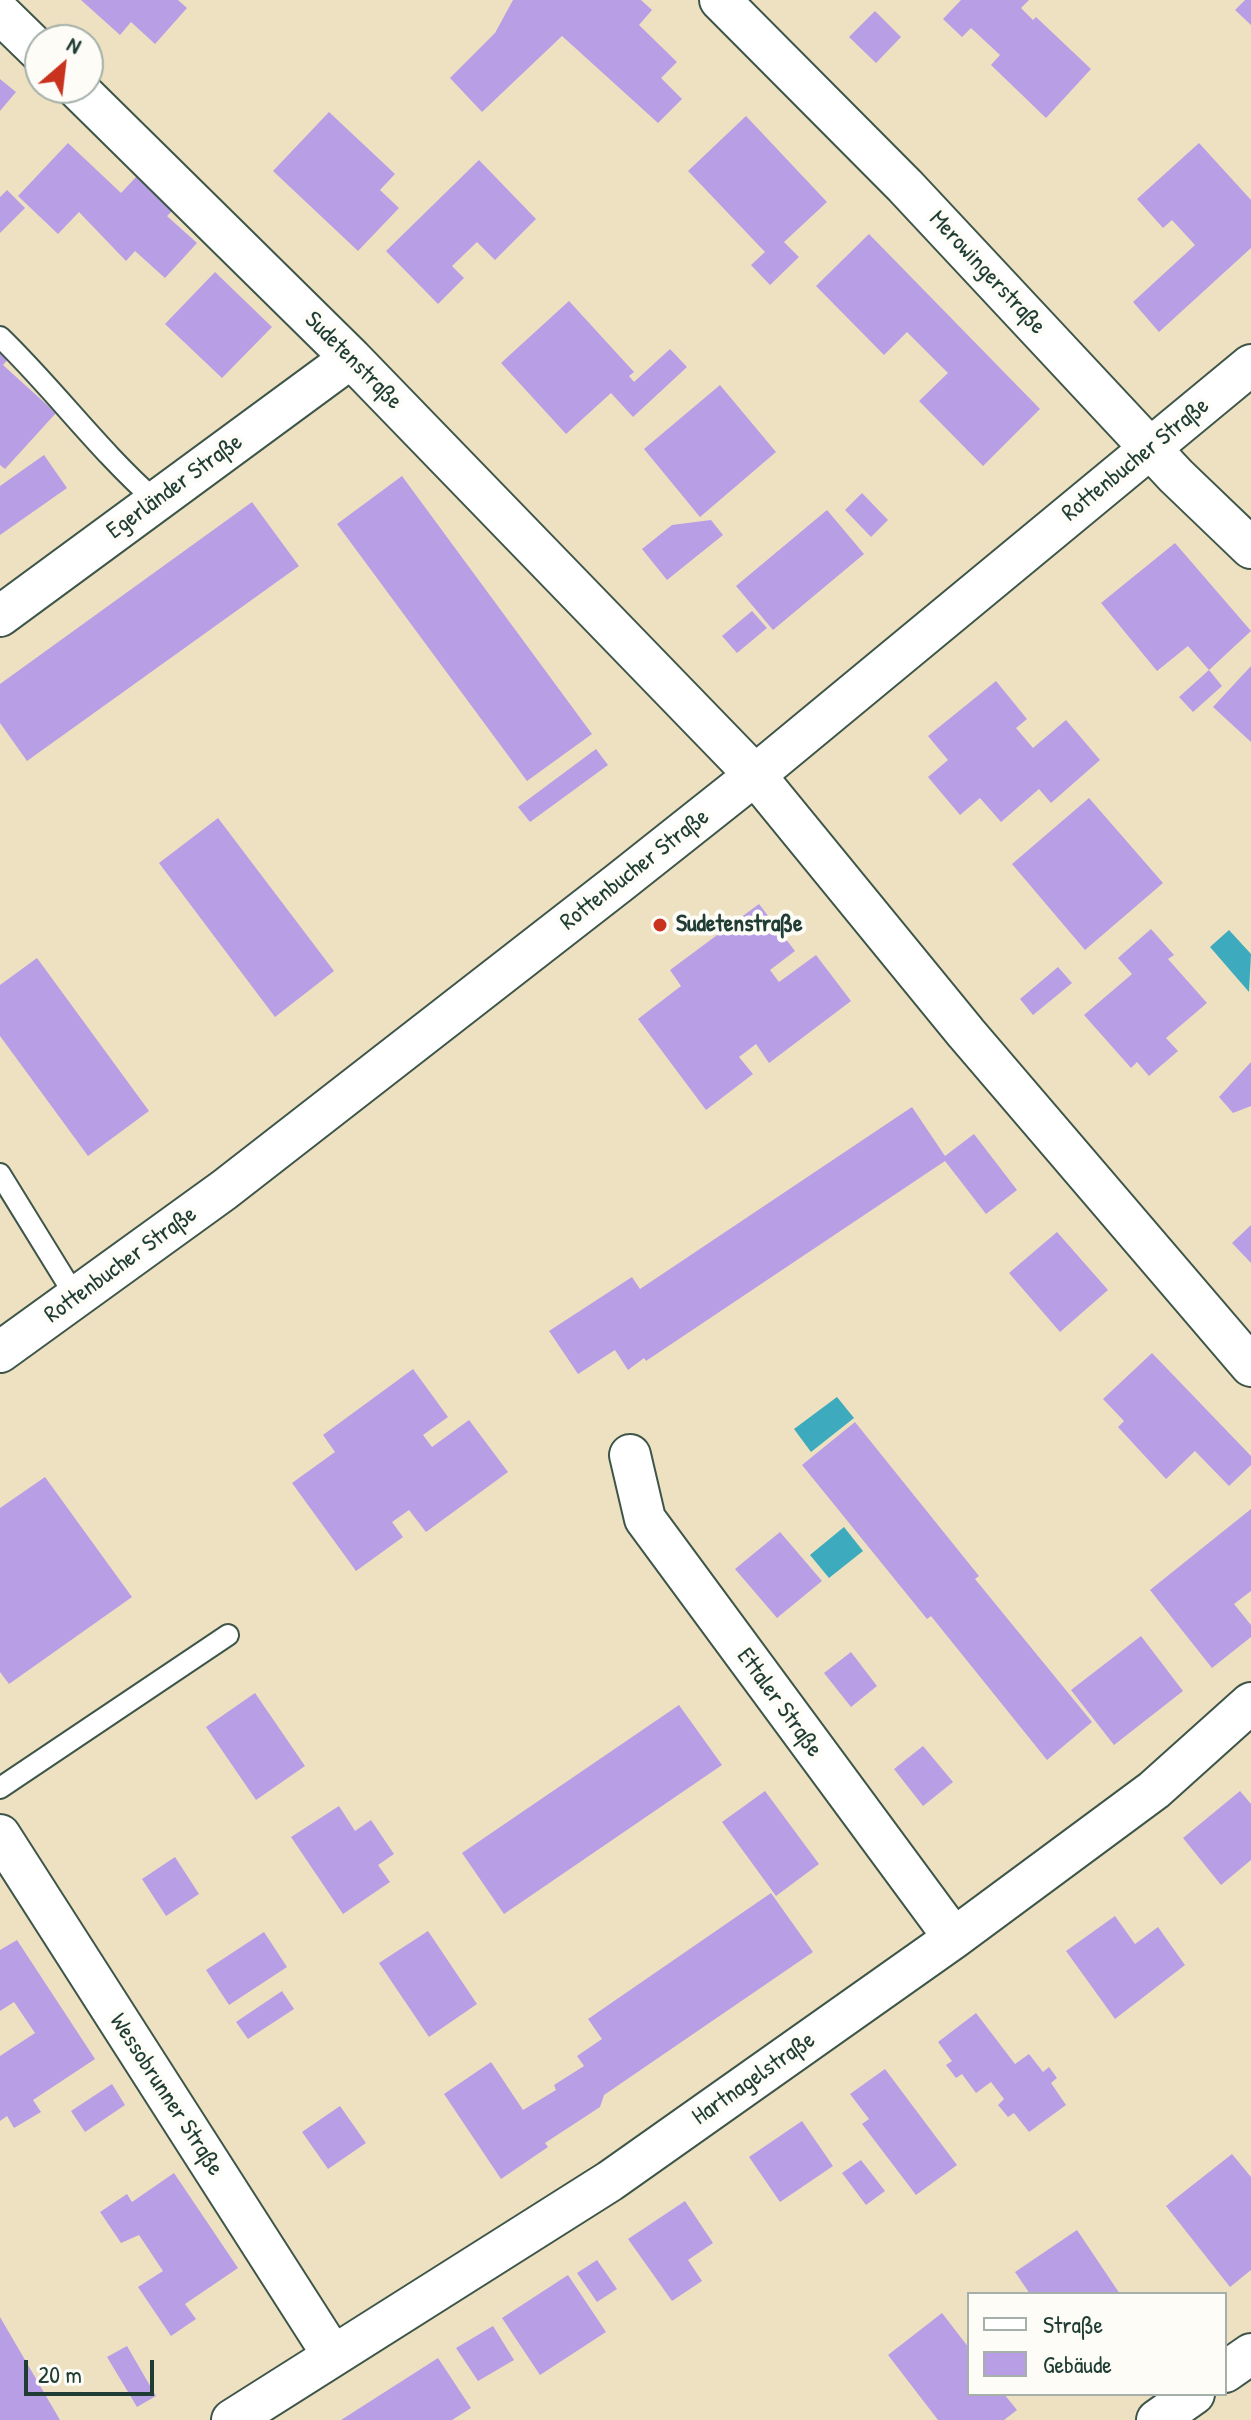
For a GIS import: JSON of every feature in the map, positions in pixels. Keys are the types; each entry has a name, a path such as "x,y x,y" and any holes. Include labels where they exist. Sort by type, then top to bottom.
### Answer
{"street":[{"name":"Merowingerstraße","path":"720,0 905,186 1151,447 1251,548"},
{"path":"0,13 24,36"},
{"name":"Sudetenstraße","path":"93,104 351,358 755,775 976,1046 1251,1366"},
{"name":"Egerländer Straße","path":"0,616 351,358"},
{"name":"Rottenbucher Straße","path":"0,1352 77,1299 368,1079 755,775 1251,365"},
{"name":"Ettaler Straße","path":"630,1455 645,1519 954,1938"},
{"name":"Hartnagelstraße","path":"232,2420 610,2181 954,1938 1154,1790 1251,1703"},
{"name":"Wessobrunner Straße","path":"0,1835 332,2354"},
{"path":"1227,2371 1251,2354"},
{"path":"1157,2420 1191,2396"}],"lane":[{"path":"0,337 38,373 125,474 156,501"},
{"path":"0,1174 77,1299"},
{"path":"0,1788 228,1635"}],"water":[{"path":"1229,930 1251,954 1249,992 1210,947"},
{"path":"837,1397 854,1418 811,1452 794,1429"},
{"path":"844,1527 863,1551 829,1578 810,1555"}],"building":[{"path":"81,0 178,0 187,8 155,44 131,22 120,35"},
{"path":"513,0 641,0 652,10 639,25 677,62 661,78 682,99 658,123 562,36 482,112 450,78 495,33"},
{"path":"961,0 1029,0 1021,8 1033,20 1036,17 1091,69 1046,118 991,65 1000,55 971,28 962,37 943,19"},
{"path":"1245,0 1251,0 1251,25 1235,10"},
{"path":"875,11 901,37 876,63 849,37"},
{"path":"0,79 16,92 0,111"},
{"path":"329,112 395,174 380,190 399,208 358,251 273,171"},
{"path":"746,116 827,202 784,242 799,257 770,285 751,265 765,252 688,171"},
{"path":"68,143 121,193 137,176 173,210 167,216 197,243 165,278 135,251 126,261 79,212 58,234 18,196"},
{"path":"1199,143 1251,200 1251,248 1159,332 1133,302 1195,245 1172,220 1163,228 1137,199"},
{"path":"479,160 536,219 495,260 477,242 452,266 464,278 438,304 386,251"},
{"path":"7,190 25,208 0,233 0,197"},
{"path":"869,234 1040,409 983,466 919,401 948,373 907,332 884,355 816,286"},
{"path":"215,272 272,327 222,378 165,324"},
{"path":"569,301 634,372 629,376 634,382 670,349 687,367 633,417 611,393 566,434 501,363"},
{"path":"0,350 9,358 3,365 56,413 5,469 0,465"},
{"path":"720,385 776,452 700,517 644,449"},
{"path":"44,455 67,488 0,535 0,486"},
{"path":"402,476 592,734 527,781 337,524"},
{"path":"862,493 888,520 871,537 845,510"},
{"path":"252,502 299,566 27,761 0,723 0,684"},
{"path":"827,510 864,554 773,630 736,586"},
{"path":"711,520 723,535 667,580 642,549 672,525"},
{"path":"1175,543 1251,631 1209,670 1188,646 1157,671 1101,603"},
{"path":"752,611 767,628 737,653 722,636"},
{"path":"1251,666 1251,742 1213,707"},
{"path":"1209,670 1222,686 1193,712 1179,697"},
{"path":"996,681 1027,719 1016,728 1033,748 1066,720 1100,760 1051,803 1039,789 1001,822 980,798 960,815 928,777 948,760 928,736"},
{"path":"596,749 608,765 530,822 518,807"},
{"path":"1089,798 1163,883 1085,950 1012,864"},
{"path":"218,818 334,971 275,1017 159,863"},
{"path":"759,904 795,951 770,970 779,982 816,955 851,1001 769,1063 756,1044 739,1057 753,1074 706,1110 638,1019 681,986 670,970"},
{"path":"1151,929 1174,955 1168,959 1207,1003 1166,1038 1178,1051 1149,1076 1137,1062 1131,1068 1084,1015 1132,974 1118,958"},
{"path":"37,958 149,1111 88,1156 0,1036 0,985"},
{"path":"1058,967 1072,983 1033,1015 1020,999"},
{"path":"1251,1062 1251,1106 1233,1113 1219,1097"},
{"path":"912,1107 945,1156 974,1134 1017,1190 986,1214 945,1161 646,1361 644,1358 628,1370 615,1350 578,1374 549,1331 632,1277 640,1289"},
{"path":"1251,1225 1251,1263 1232,1243"},
{"path":"1057,1232 1108,1290 1060,1332 1009,1273"},
{"path":"1152,1353 1251,1456 1251,1465 1229,1486 1195,1451 1166,1479 1118,1427 1124,1421 1103,1399"},
{"path":"413,1369 448,1417 423,1435 432,1447 469,1420 508,1472 426,1532 409,1510 392,1522 403,1537 356,1571 292,1483 335,1452 323,1435"},
{"path":"855,1422 979,1576 975,1579 1092,1722 1047,1760 931,1616 927,1619 802,1465"},
{"path":"45,1477 132,1597 9,1684 0,1672 0,1508"},
{"path":"1251,1509 1251,1591 1234,1604 1251,1625 1251,1637 1212,1668 1150,1590"},
{"path":"780,1532 822,1581 777,1618 735,1569"},
{"path":"1141,1636 1183,1691 1114,1745 1071,1690"},
{"path":"851,1652 877,1686 851,1707 824,1673"},
{"path":"255,1693 305,1766 256,1800 206,1727"},
{"path":"679,1705 722,1765 504,1914 462,1853"},
{"path":"923,1746 953,1782 923,1806 894,1769"},
{"path":"765,1791 819,1864 776,1896 722,1822"},
{"path":"1240,1791 1251,1804 1251,1860 1221,1885 1183,1838"},
{"path":"339,1806 355,1831 371,1820 394,1854 378,1865 390,1882 343,1914 291,1837"},
{"path":"175,1857 199,1894 166,1916 142,1879"},
{"path":"771,1893 813,1952 604,2095 600,2107 545,2143 548,2147 501,2179 444,2094 491,2062 523,2110 556,2090 554,2085 584,2066 577,2056 602,2039 588,2019"},
{"path":"1115,1916 1135,1944 1158,1927 1185,1965 1115,2019 1066,1951"},
{"path":"428,1931 477,2004 429,2037 379,1963"},
{"path":"264,1932 287,1967 229,2005 206,1970"},
{"path":"17,1940 95,2059 33,2100 41,2112 14,2128 7,2116 0,2121 0,2056 35,2033 14,2002 0,2011 0,1950"},
{"path":"282,1991 294,2009 248,2039 236,2022"},
{"path":"976,2013 1015,2064 1029,2054 1043,2072 1049,2067 1057,2078 1051,2083 1066,2105 1029,2132 1014,2113 1008,2117 998,2105 1004,2099 991,2082 976,2093 962,2074 956,2078 946,2065 952,2061 938,2042"},
{"path":"885,2069 957,2165 916,2195 862,2124 869,2119 850,2094"},
{"path":"112,2084 125,2105 85,2132 71,2111"},
{"path":"340,2106 366,2143 328,2169 302,2132"},
{"path":"802,2121 833,2166 780,2202 749,2157"},
{"path":"1232,2154 1251,2177 1251,2270 1230,2287 1166,2206"},
{"path":"861,2160 885,2191 866,2205 842,2173"},
{"path":"174,2173 238,2268 185,2304 196,2319 171,2336 138,2287 163,2271 139,2235 121,2243 100,2212 127,2194 132,2202"},
{"path":"685,2201 713,2243 688,2260 702,2281 672,2301 628,2239"},
{"path":"1077,2230 1119,2292 1029,2292 1015,2272"},
{"path":"597,2260 617,2289 597,2302 577,2273"},
{"path":"568,2275 606,2332 540,2375 502,2318"},
{"path":"942,2313 967,2345 967,2396 1006,2396 1017,2410 1004,2420 938,2420 888,2355"},
{"path":"0,2317 60,2420 0,2420"},
{"path":"493,2326 514,2360 478,2381 456,2348"},
{"path":"127,2346 156,2396 137,2407 107,2357"},
{"path":"438,2358 471,2408 452,2420 341,2420"}],"place":[{"name":"Sudetenstraße","path":"660,925"}]}
